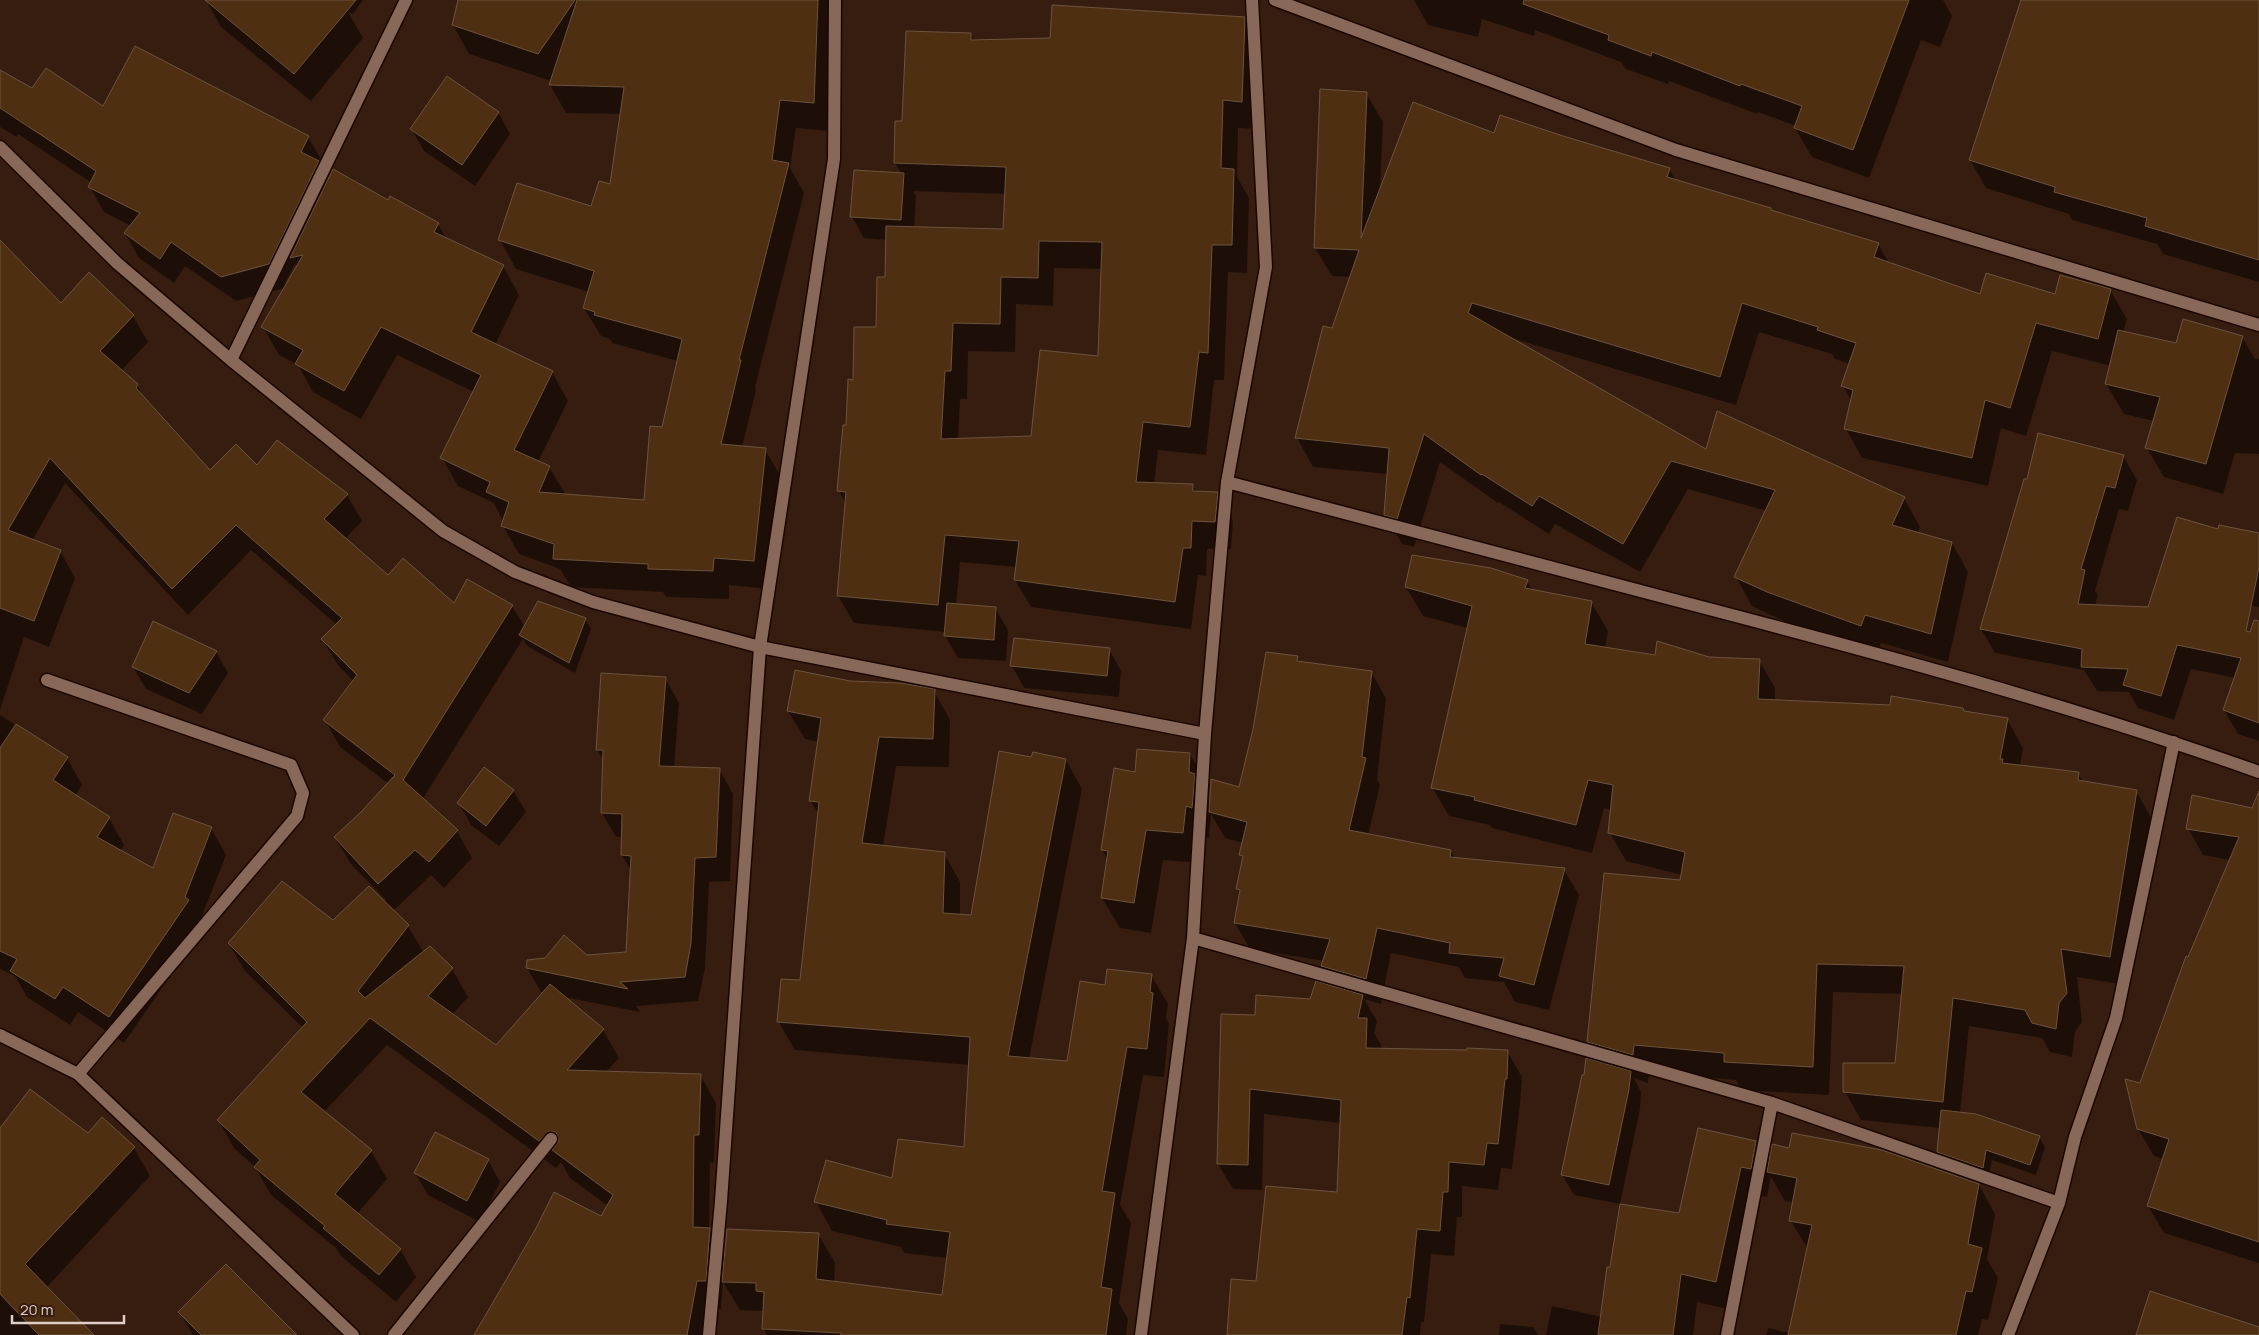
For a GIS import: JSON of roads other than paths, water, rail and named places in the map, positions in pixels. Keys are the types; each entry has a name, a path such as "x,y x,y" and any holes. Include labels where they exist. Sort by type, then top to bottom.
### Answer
{"street":[{"path":"231,360 406,0"},
{"path":"709,1335 722,1182 760,647 834,159 835,0"},
{"path":"1141,1335 1193,938 1204,734 1227,482 1266,267 1252,0"},
{"path":"1275,0 1676,150 2259,325"},
{"path":"0,147 117,263 231,360 443,531 516,572 593,602 760,647 1204,734"},
{"path":"1227,482 1788,630 2005,690 2174,742 2259,772"},
{"path":"47,680 291,765 303,793 297,816 78,1074"},
{"path":"2008,1335 2058,1203 2075,1137 2116,1018 2174,742"},
{"path":"1193,938 1772,1103 2058,1203"},
{"path":"0,1035 78,1074 353,1335"},
{"path":"1727,1335 1772,1103"},
{"path":"394,1335 551,1139"}]}
